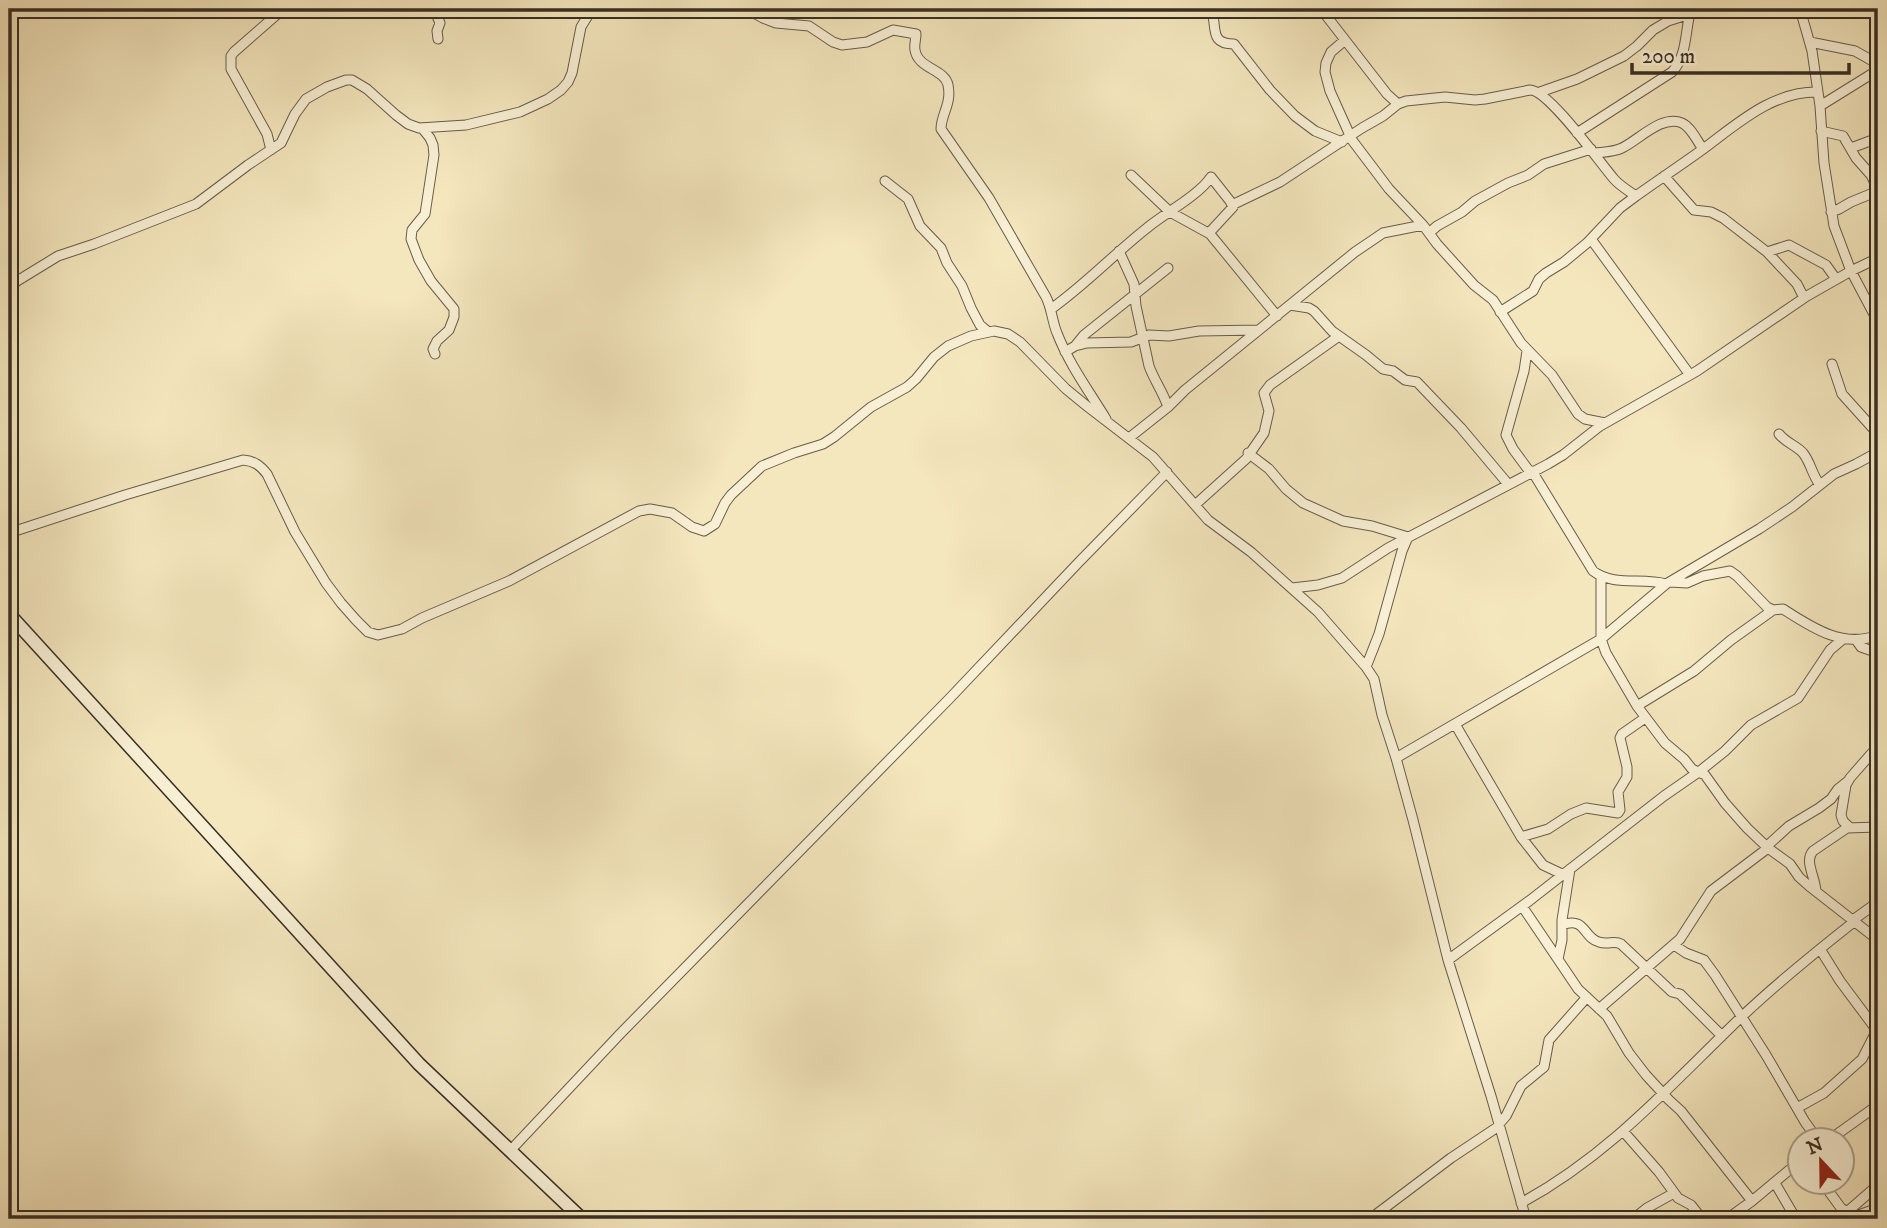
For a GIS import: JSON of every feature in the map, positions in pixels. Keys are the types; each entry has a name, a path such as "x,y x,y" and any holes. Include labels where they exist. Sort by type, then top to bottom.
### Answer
{"street":[{"path":"271,150 267,134 235,77 230,61 234,52 283,9"},
{"path":"433,9 440,23 438,39"},
{"path":"9,286 58,256 195,204 282,143 295,114 306,99 346,80 352,80 367,89 408,124 422,128 486,121 520,112 548,99 561,90 572,72 581,27 592,9"},
{"path":"747,9 776,23 809,26 842,45 867,42 893,30 916,34 915,47 918,57 932,70 944,76 947,82 948,103 941,129 989,198 1046,297 1056,333 1065,352 1109,423"},
{"path":"1211,9 1214,28 1222,43 1234,44 1270,90 1295,116 1315,131 1346,139"},
{"path":"1321,9 1387,94 1398,104"},
{"path":"1540,92 1577,79 1624,56 1653,30 1668,21 1706,9"},
{"path":"1800,9 1810,42 1818,92 1831,212 1851,271 1878,322"},
{"path":"1577,133 1676,68 1682,57 1690,13"},
{"path":"1345,40 1331,52 1325,72 1346,139 1465,275 1493,300 1527,351 1552,375 1578,414 1585,419 1605,423"},
{"path":"1810,42 1855,51 1878,64"},
{"path":"1820,106 1878,70"},
{"path":"1209,233 1230,211 1232,205 1280,182 1398,104 1411,100 1445,97 1475,100 1530,90 1540,92 1616,181 1636,195"},
{"path":"1500,312 1533,291 1539,279 1591,239 1636,195 1763,106 1798,92 1818,92"},
{"path":"1429,233 1475,201 1528,175 1544,164 1593,151 1620,150 1661,124 1681,122 1703,149"},
{"path":"422,128 430,138 434,155 425,214 412,230 411,239 431,281 454,309 449,330 433,349 435,354"},
{"path":"1821,131 1843,136 1859,163 1871,175 1878,190 1831,212"},
{"path":"1851,148 1878,138"},
{"path":"1131,175 1170,212 1209,233 1277,316"},
{"path":"1664,176 1694,210 1711,212 1723,218 1767,252 1797,284 1804,298"},
{"path":"1051,309 1211,177 1232,205"},
{"path":"885,181 908,199 920,226 941,248 971,308 988,332"},
{"path":"1129,438 1376,237 1389,231 1423,225"},
{"path":"1591,239 1690,375"},
{"path":"1767,252 1789,246 1826,265 1836,279"},
{"path":"1119,251 1134,284 1152,374 1168,407"},
{"path":"1292,588 1318,585 1342,578 1408,537 1563,455 1605,423 1690,375 1804,298 1878,258"},
{"path":"1075,346 1084,335 1168,268"},
{"path":"1290,305 1314,311 1332,331 1383,369 1393,371 1405,380 1417,382 1461,428 1508,484"},
{"path":"1065,352 1087,343 1131,342 1149,335 1260,330"},
{"path":"9,533 243,460 252,461 261,466 267,474 309,557 341,603 368,632 378,635 389,633 509,581 639,511 661,510 704,531 715,524 731,495 762,466 823,444 834,437 871,407 916,379 941,351 964,339 988,332 1008,334 1020,342 1066,389 1153,457 1219,528 1251,552 1318,612 1366,667 1377,688 1381,715 1396,758 1448,960 1526,1219"},
{"path":"1195,505 1240,464 1264,433 1269,411 1264,393 1270,385 1339,335"},
{"path":"1527,351 1506,435 1593,571 1609,579 1668,583 1687,583 1703,576 1730,571 1773,610"},
{"path":"1832,364 1842,394 1878,434"},
{"path":"1779,435 1801,451 1820,485"},
{"path":"1396,758 1601,639 1668,583 1759,529 1834,474 1878,452"},
{"path":"1248,453 1269,469 1286,489 1303,503 1343,521 1408,537"},
{"path":"510,1151 620,1034 722,933 1167,472"},
{"path":"1366,667 1379,634 1408,537"},
{"path":"1683,575 1703,576"},
{"path":"1601,577 1601,639 1606,653 1645,718 1665,743 1692,769 1705,775 1740,819 1767,847 1790,864 1816,891 1878,940"},
{"path":"1637,706 1694,671 1773,610 1783,609 1798,620 1843,639 1856,640 1878,635"},
{"path":"9,614 419,1064 582,1219"},
{"path":"1448,960 1700,771 1752,725 1801,696 1830,650 1843,639"},
{"path":"1856,640 1861,647 1878,653"},
{"path":"1521,837 1548,830 1571,814 1586,808 1618,813 1618,792 1627,777 1620,738 1645,718"},
{"path":"1455,724 1521,837 1544,865 1566,872"},
{"path":"1599,1009 1686,933 1711,891 1789,826 1831,799 1878,746"},
{"path":"1848,781 1841,816 1849,827"},
{"path":"1816,891 1808,861 1809,855 1849,827 1878,827"},
{"path":"1558,959 1562,940 1566,872"},
{"path":"1521,1203 1570,1174 1623,1131 1741,1018 1878,902"},
{"path":"1522,906 1578,989 1607,1016 1629,1053 1686,1117 1752,1201"},
{"path":"1562,925 1578,924 1595,941 1616,942 1627,949 1672,992 1680,993 1722,1037"},
{"path":"1674,945 1704,960 1809,1126"},
{"path":"1797,1108 1824,1093 1862,1059 1877,1031 1820,949"},
{"path":"1370,1219 1499,1125 1521,1086 1544,1067 1549,1040 1587,997"},
{"path":"1849,1126 1878,1105"},
{"path":"1623,1131 1678,1198 1691,1205 1702,1219"},
{"path":"1727,1219 1786,1173"},
{"path":"1774,1183 1796,1219"},
{"path":"1854,1216 1878,1185"},
{"path":"1633,1219 1674,1193"},
{"path":"1831,1196 1854,1216"},
{"path":"1854,1216 1878,1208"}]}
